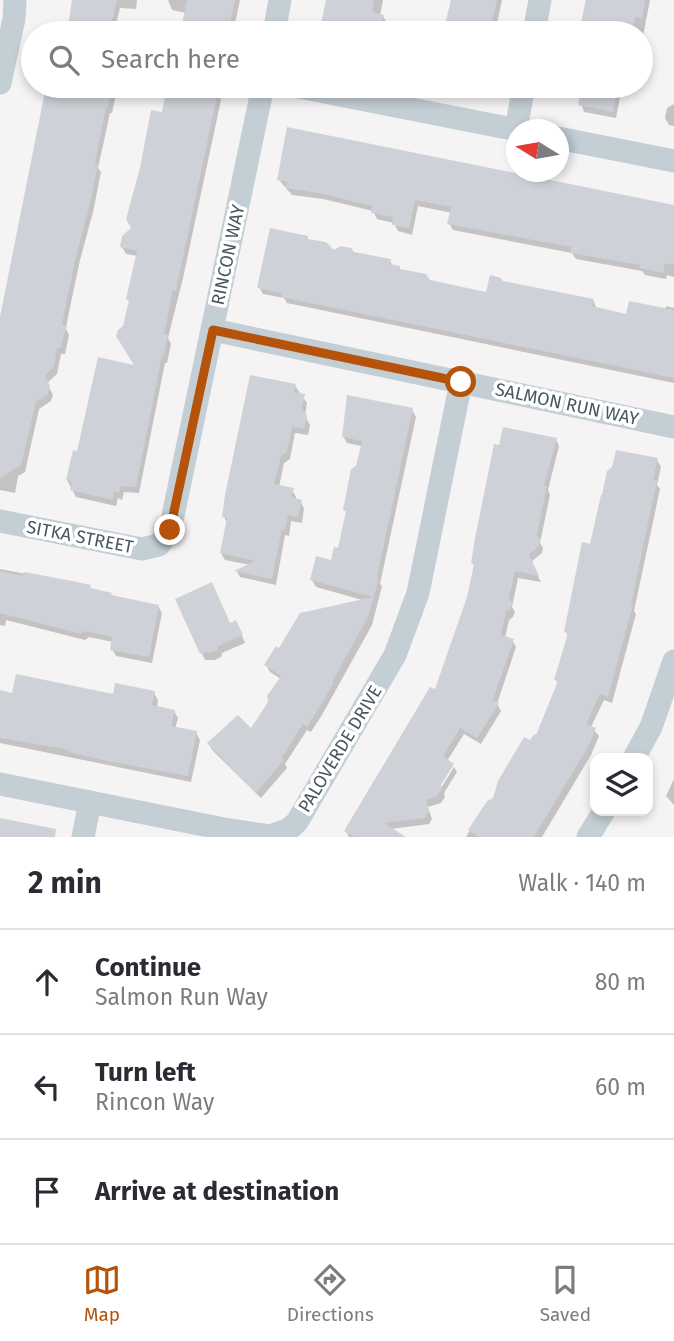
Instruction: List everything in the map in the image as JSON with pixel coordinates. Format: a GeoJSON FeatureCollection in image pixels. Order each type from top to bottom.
{"type":"FeatureCollection","features":[{"type":"Feature","properties":{"kind":"street"},"geometry":{"type":"LineString","coordinates":[[276,21],[280,0]]}},
{"type":"Feature","properties":{"kind":"street"},"geometry":{"type":"LineString","coordinates":[[536,21],[540,0]]}},
{"type":"Feature","properties":{"kind":"street"},"geometry":{"type":"LineString","coordinates":[[0,83],[14,10]]}},
{"type":"Feature","properties":{"kind":"street","name":"RINCON WAY"},"geometry":{"type":"LineString","coordinates":[[159,545],[174,520],[261,98]]}},
{"type":"Feature","properties":{"kind":"street"},"geometry":{"type":"LineString","coordinates":[[356,98],[506,127]]}},
{"type":"Feature","properties":{"kind":"street"},"geometry":{"type":"LineString","coordinates":[[519,119],[522,98]]}},
{"type":"Feature","properties":{"kind":"street"},"geometry":{"type":"LineString","coordinates":[[569,140],[674,161]]}},
{"type":"Feature","properties":{"kind":"street","name":"SALMON RUN WAY"},"geometry":{"type":"LineString","coordinates":[[213,330],[674,427]]}},
{"type":"Feature","properties":{"kind":"street","name":"PALOVERDE DRIVE"},"geometry":{"type":"LineString","coordinates":[[0,784],[270,836],[288,830],[297,822],[396,655],[418,593],[461,382]]}},
{"type":"Feature","properties":{"kind":"street","name":"SITKA STREET"},"geometry":{"type":"LineString","coordinates":[[0,521],[132,549],[159,545]]}},
{"type":"Feature","properties":{"kind":"street"},"geometry":{"type":"LineString","coordinates":[[637,753],[651,727],[674,661]]}},
{"type":"Feature","properties":{"kind":"street"},"geometry":{"type":"LineString","coordinates":[[83,837],[90,802]]}},
{"type":"Feature","properties":{"kind":"street"},"geometry":{"type":"LineString","coordinates":[[588,837],[601,816]]}},
{"type":"Feature","properties":{"kind":"building"},"geometry":{"type":"Polygon","coordinates":[[[72,0],[117,0],[112,21],[69,21],[72,0]]]}},
{"type":"Feature","properties":{"kind":"building"},"geometry":{"type":"Polygon","coordinates":[[[187,0],[235,0],[231,21],[183,21],[187,0]]]}},
{"type":"Feature","properties":{"kind":"building"},"geometry":{"type":"Polygon","coordinates":[[[326,0],[374,0],[372,12],[384,15],[383,21],[322,21],[326,0]]]}},
{"type":"Feature","properties":{"kind":"building"},"geometry":{"type":"Polygon","coordinates":[[[451,0],[497,0],[492,21],[446,21],[451,0]]]}},
{"type":"Feature","properties":{"kind":"building"},"geometry":{"type":"Polygon","coordinates":[[[586,0],[645,0],[642,18],[635,17],[634,21],[582,21],[586,0]]]}},
{"type":"Feature","properties":{"kind":"building"},"geometry":{"type":"Polygon","coordinates":[[[44,98],[110,98],[95,163],[98,164],[90,204],[65,309],[62,325],[66,326],[61,348],[57,348],[54,367],[45,375],[50,386],[48,394],[36,402],[21,465],[0,478],[0,317],[44,98]]]}},
{"type":"Feature","properties":{"kind":"building"},"geometry":{"type":"Polygon","coordinates":[[[165,98],[217,98],[176,291],[173,290],[164,334],[168,335],[164,357],[162,356],[136,487],[121,486],[119,493],[114,492],[113,500],[70,490],[72,482],[66,480],[73,450],[77,451],[98,357],[134,365],[116,336],[123,326],[137,251],[120,247],[122,236],[131,228],[126,219],[140,168],[151,110],[162,112],[165,98]]]}},
{"type":"Feature","properties":{"kind":"building"},"geometry":{"type":"Polygon","coordinates":[[[579,98],[616,98],[613,112],[578,105],[579,98]]]}},
{"type":"Feature","properties":{"kind":"building"},"geometry":{"type":"Polygon","coordinates":[[[287,127],[506,171],[506,182],[560,182],[674,205],[674,265],[665,263],[663,273],[639,268],[640,265],[570,253],[571,247],[447,224],[451,207],[415,200],[409,228],[392,225],[393,217],[371,213],[372,206],[286,188],[287,182],[277,180],[287,127]]]}},
{"type":"Feature","properties":{"kind":"building"},"geometry":{"type":"Polygon","coordinates":[[[270,228],[326,242],[334,250],[341,246],[351,248],[354,252],[391,259],[390,264],[400,266],[400,269],[426,274],[430,280],[486,292],[490,275],[503,281],[594,299],[592,306],[626,314],[629,301],[674,310],[674,378],[281,297],[282,293],[257,288],[270,228]]]}},
{"type":"Feature","properties":{"kind":"building"},"geometry":{"type":"Polygon","coordinates":[[[250,375],[296,384],[294,392],[305,394],[302,408],[307,416],[304,429],[292,427],[287,452],[281,456],[274,484],[294,488],[291,497],[302,500],[298,517],[288,515],[285,530],[282,529],[272,579],[234,571],[255,561],[220,553],[227,518],[222,517],[225,495],[250,375]]]}},
{"type":"Feature","properties":{"kind":"building"},"geometry":{"type":"Polygon","coordinates":[[[347,395],[413,408],[377,577],[379,578],[368,617],[332,682],[334,683],[307,727],[303,724],[282,757],[284,760],[256,793],[207,743],[238,715],[251,728],[268,702],[267,696],[281,676],[264,665],[276,646],[279,648],[300,613],[373,597],[310,580],[316,556],[331,560],[334,547],[338,548],[351,469],[356,466],[362,441],[342,437],[347,395]]]}},
{"type":"Feature","properties":{"kind":"building"},"geometry":{"type":"Polygon","coordinates":[[[503,427],[557,438],[544,486],[547,486],[537,535],[540,539],[539,546],[529,554],[539,576],[515,571],[509,599],[512,603],[510,610],[506,612],[501,635],[514,639],[493,700],[499,703],[477,738],[460,728],[443,756],[454,764],[437,796],[426,800],[429,811],[425,818],[384,823],[406,837],[354,837],[344,831],[430,687],[435,689],[467,597],[474,564],[471,563],[475,538],[494,444],[499,445],[503,427]]]}},
{"type":"Feature","properties":{"kind":"building"},"geometry":{"type":"Polygon","coordinates":[[[616,450],[658,458],[653,480],[657,480],[633,605],[608,697],[600,694],[586,724],[596,728],[588,747],[534,837],[479,837],[468,830],[487,801],[493,798],[498,781],[524,737],[530,740],[536,735],[558,681],[554,680],[568,633],[564,632],[582,542],[590,544],[607,471],[612,467],[616,450]]]}},
{"type":"Feature","properties":{"kind":"building"},"geometry":{"type":"Polygon","coordinates":[[[0,571],[23,576],[24,572],[91,585],[90,588],[112,593],[111,595],[159,605],[149,657],[110,650],[112,637],[84,631],[81,634],[0,613],[0,571]]]}},
{"type":"Feature","properties":{"kind":"building"},"geometry":{"type":"Polygon","coordinates":[[[212,582],[230,623],[236,620],[243,635],[218,646],[218,650],[200,654],[175,599],[212,582]]]}},
{"type":"Feature","properties":{"kind":"building"},"geometry":{"type":"Polygon","coordinates":[[[16,674],[113,694],[115,683],[155,691],[152,705],[175,710],[171,726],[197,731],[188,776],[107,761],[69,752],[70,750],[0,738],[0,690],[12,693],[16,674]]]}},
{"type":"Feature","properties":{"kind":"building"},"geometry":{"type":"Polygon","coordinates":[[[0,818],[56,829],[55,837],[0,837],[0,818]]]}},
{"type":"Feature","properties":{"kind":"route"},"geometry":{"type":"LineString","coordinates":[[170,530],[213,330],[461,382]]}}]}
